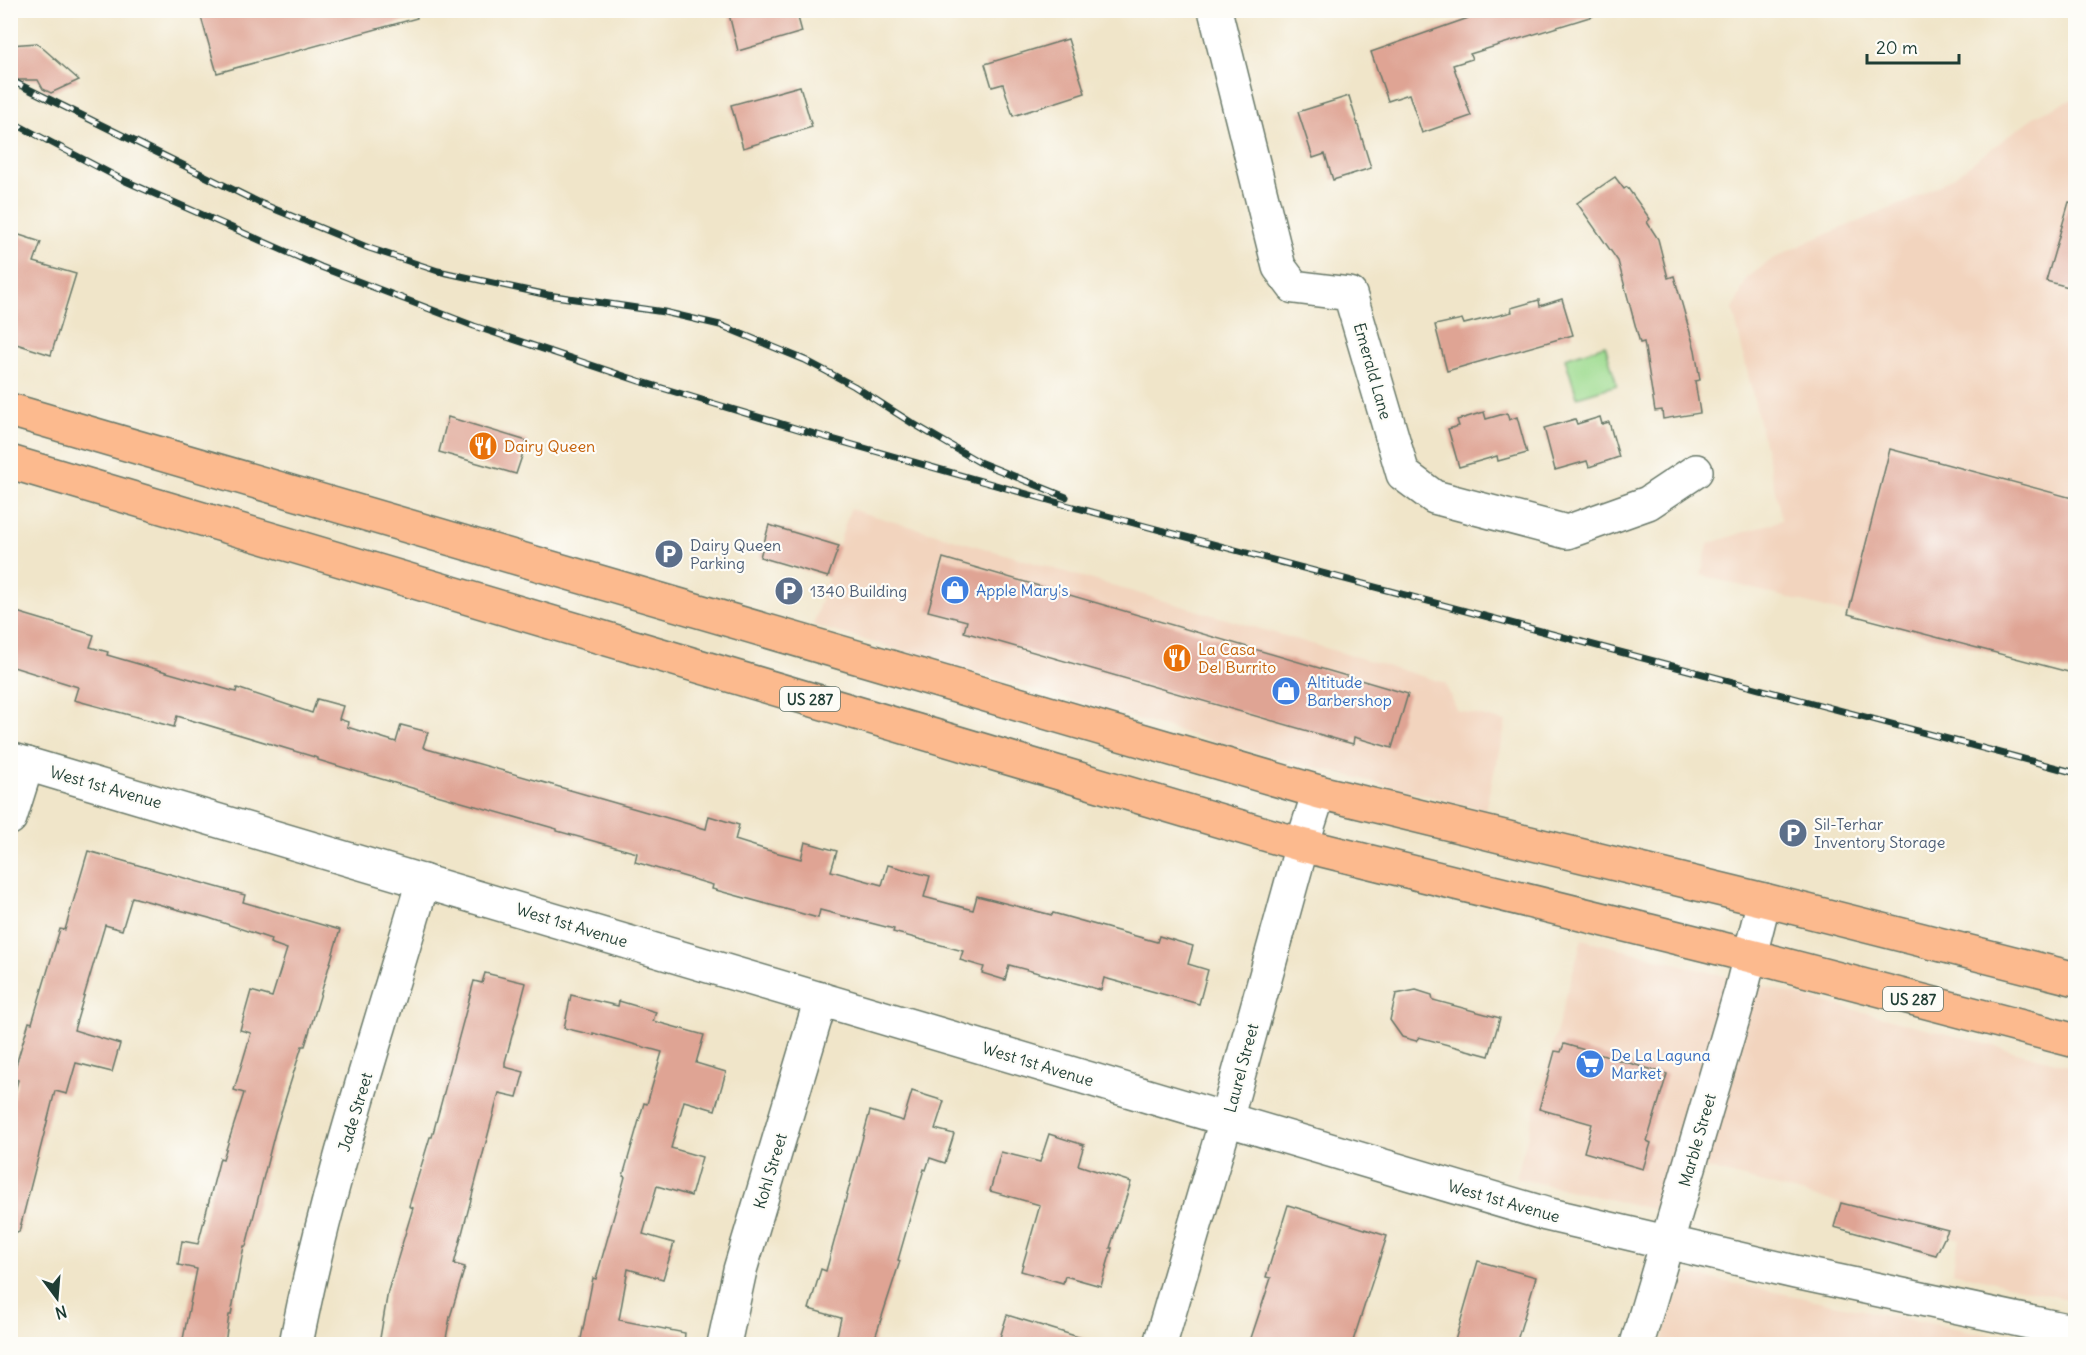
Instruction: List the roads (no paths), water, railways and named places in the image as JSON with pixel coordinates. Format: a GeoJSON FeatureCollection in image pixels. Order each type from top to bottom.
{"type":"FeatureCollection","features":[{"type":"Feature","properties":{"kind":"main road"},"geometry":{"type":"LineString","coordinates":[[10,410],[1320,792],[1764,900],[2076,980]]}},
{"type":"Feature","properties":{"kind":"main road","name":"US 287"},"geometry":{"type":"LineString","coordinates":[[10,462],[1302,845],[1751,956],[2076,1041]]}},
{"type":"Feature","properties":{"kind":"street","name":"Emerald Lane"},"geometry":{"type":"LineString","coordinates":[[1215,10],[1279,267],[1294,288],[1350,294],[1403,474],[1434,497],[1567,532],[1648,503],[1696,471]]}},
{"type":"Feature","properties":{"kind":"street"},"geometry":{"type":"LineString","coordinates":[[10,818],[19,762]]}},
{"type":"Feature","properties":{"kind":"street","name":"West 1st Avenue"},"geometry":{"type":"LineString","coordinates":[[19,762],[1546,1214],[1805,1274],[2076,1332]]}},
{"type":"Feature","properties":{"kind":"street","name":"Laurel Street"},"geometry":{"type":"LineString","coordinates":[[1160,1344],[1226,1120],[1302,845],[1320,792]]}},
{"type":"Feature","properties":{"kind":"street","name":"Jade Street"},"geometry":{"type":"LineString","coordinates":[[296,1344],[308,1280],[326,1209],[423,881]]}},
{"type":"Feature","properties":{"kind":"street","name":"Marble Street"},"geometry":{"type":"LineString","coordinates":[[1637,1344],[1751,956],[1764,900]]}},
{"type":"Feature","properties":{"kind":"street","name":"Kohl Street"},"geometry":{"type":"LineString","coordinates":[[724,1344],[740,1270],[821,999]]}},
{"type":"Feature","properties":{"kind":"railway"},"geometry":{"type":"LineString","coordinates":[[10,80],[260,203],[369,248],[438,271],[548,295],[664,312],[720,325],[805,360],[854,386],[979,462],[1066,497]]}},
{"type":"Feature","properties":{"kind":"railway"},"geometry":{"type":"LineString","coordinates":[[10,121],[121,179],[321,267],[474,326],[639,381],[818,435],[1066,505],[2076,773]]}},
{"type":"Feature","properties":{"kind":"place","name":"Dairy Queen"},"geometry":{"type":"Point","coordinates":[483,446]}},
{"type":"Feature","properties":{"kind":"place","name":"Dairy Queen Parking"},"geometry":{"type":"Point","coordinates":[669,554]}},
{"type":"Feature","properties":{"kind":"place","name":"Apple Mary's"},"geometry":{"type":"Point","coordinates":[955,590]}},
{"type":"Feature","properties":{"kind":"place","name":"1340 Building"},"geometry":{"type":"Point","coordinates":[789,591]}},
{"type":"Feature","properties":{"kind":"place","name":"La Casa Del Burrito"},"geometry":{"type":"Point","coordinates":[1177,658]}},
{"type":"Feature","properties":{"kind":"place","name":"Altitude Barbershop"},"geometry":{"type":"Point","coordinates":[1286,691]}},
{"type":"Feature","properties":{"kind":"place","name":"Sil-Terhar Inventory Storage"},"geometry":{"type":"Point","coordinates":[1793,833]}},
{"type":"Feature","properties":{"kind":"place","name":"De La Laguna Market"},"geometry":{"type":"Point","coordinates":[1590,1064]}}]}
